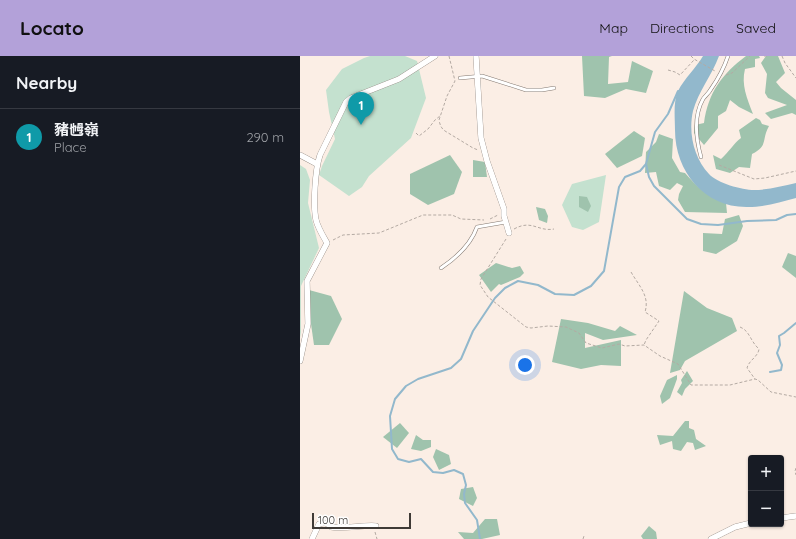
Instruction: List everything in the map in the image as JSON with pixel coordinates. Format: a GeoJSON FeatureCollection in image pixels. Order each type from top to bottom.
{"type":"FeatureCollection","features":[{"type":"Feature","properties":{"kind":"street"},"geometry":{"type":"LineString","coordinates":[[300,361],[308,324],[307,281],[327,243],[317,222],[314,210],[317,164],[346,102],[351,98],[398,79],[435,56]]}},
{"type":"Feature","properties":{"kind":"street"},"geometry":{"type":"LineString","coordinates":[[476,56],[481,138],[487,161],[504,209],[504,216],[509,233]]}},
{"type":"Feature","properties":{"kind":"street"},"geometry":{"type":"LineString","coordinates":[[300,155],[317,164]]}},
{"type":"Feature","properties":{"kind":"street"},"geometry":{"type":"LineString","coordinates":[[784,518],[796,516]]}},
{"type":"Feature","properties":{"kind":"street"},"geometry":{"type":"LineString","coordinates":[[312,539],[319,524],[323,523],[328,524],[331,527],[341,528],[360,525],[376,526]]}},
{"type":"Feature","properties":{"kind":"street"},"geometry":{"type":"LineString","coordinates":[[711,539],[735,527],[748,524]]}},
{"type":"Feature","properties":{"kind":"lane"},"geometry":{"type":"LineString","coordinates":[[701,157],[697,142],[697,119],[703,99],[710,91],[720,74],[728,56]]}},
{"type":"Feature","properties":{"kind":"lane"},"geometry":{"type":"LineString","coordinates":[[460,78],[477,75],[526,90],[554,88]]}},
{"type":"Feature","properties":{"kind":"lane"},"geometry":{"type":"LineString","coordinates":[[441,268],[453,260],[474,236],[477,228],[506,222]]}},
{"type":"Feature","properties":{"kind":"path"},"geometry":{"type":"LineString","coordinates":[[449,56],[455,81],[447,96],[441,116],[441,128],[480,152]]}},
{"type":"Feature","properties":{"kind":"path"},"geometry":{"type":"LineString","coordinates":[[691,56],[720,74],[726,75],[732,73],[750,56]]}},
{"type":"Feature","properties":{"kind":"path"},"geometry":{"type":"LineString","coordinates":[[782,56],[785,63],[796,78]]}},
{"type":"Feature","properties":{"kind":"path"},"geometry":{"type":"LineString","coordinates":[[668,70],[680,75],[694,59]]}},
{"type":"Feature","properties":{"kind":"path"},"geometry":{"type":"LineString","coordinates":[[416,133],[419,136],[428,129],[434,120],[441,116]]}},
{"type":"Feature","properties":{"kind":"path"},"geometry":{"type":"LineString","coordinates":[[719,165],[754,179],[796,171]]}},
{"type":"Feature","properties":{"kind":"path"},"geometry":{"type":"LineString","coordinates":[[327,243],[343,235],[379,233],[423,215],[452,215],[461,219],[488,221],[497,215],[504,216]]}},
{"type":"Feature","properties":{"kind":"path"},"geometry":{"type":"LineString","coordinates":[[554,230],[524,225],[509,233],[480,280],[480,285],[488,297],[526,328],[548,326],[566,327],[579,333],[586,343],[602,348],[619,344],[625,346],[644,345],[660,356],[678,364],[691,385],[730,385],[755,379]]}},
{"type":"Feature","properties":{"kind":"path"},"geometry":{"type":"LineString","coordinates":[[631,272],[639,286],[645,292],[648,306],[645,312],[659,321],[644,345]]}},
{"type":"Feature","properties":{"kind":"path"},"geometry":{"type":"LineString","coordinates":[[740,327],[747,330],[752,342],[759,349],[757,355],[748,363],[747,368],[755,379],[771,392],[796,397]]}},
{"type":"Feature","properties":{"kind":"path"},"geometry":{"type":"LineString","coordinates":[[796,468],[796,475]]}},
{"type":"Feature","properties":{"kind":"green space"},"geometry":{"type":"Polygon","coordinates":[[[370,56],[405,56],[417,61],[426,98],[411,138],[369,176],[362,187],[349,196],[319,175],[335,139],[326,90],[342,69],[370,56]]]}},
{"type":"Feature","properties":{"kind":"green space"},"geometry":{"type":"Polygon","coordinates":[[[582,56],[612,56],[609,57],[608,84],[628,82],[632,61],[653,71],[646,93],[626,89],[605,98],[584,96],[582,56]]]}},
{"type":"Feature","properties":{"kind":"green space"},"geometry":{"type":"Polygon","coordinates":[[[746,56],[759,56],[760,58],[755,59],[755,67],[745,69],[744,75],[745,92],[753,114],[739,107],[730,100],[726,111],[718,116],[718,128],[704,145],[694,133],[695,125],[704,123],[709,102],[723,77],[746,56]]]}},
{"type":"Feature","properties":{"kind":"green space"},"geometry":{"type":"Polygon","coordinates":[[[766,56],[778,56],[785,73],[776,82],[796,100],[796,115],[792,113],[771,119],[765,113],[787,105],[768,98],[765,93],[767,74],[761,63],[766,56]]]}},
{"type":"Feature","properties":{"kind":"green space"},"geometry":{"type":"Polygon","coordinates":[[[756,118],[760,120],[762,124],[769,126],[763,145],[752,154],[750,168],[739,167],[730,173],[716,169],[713,155],[721,159],[741,138],[739,130],[756,118]]]}},
{"type":"Feature","properties":{"kind":"green space"},"geometry":{"type":"Polygon","coordinates":[[[634,131],[645,138],[642,156],[617,168],[605,154],[634,131]]]}},
{"type":"Feature","properties":{"kind":"green space"},"geometry":{"type":"Polygon","coordinates":[[[659,134],[673,139],[672,158],[680,172],[685,173],[708,195],[726,203],[727,213],[685,212],[678,200],[683,186],[677,183],[670,190],[659,186],[656,172],[645,173],[646,152],[656,142],[659,134]]]}},
{"type":"Feature","properties":{"kind":"green space"},"geometry":{"type":"Polygon","coordinates":[[[450,155],[462,172],[454,194],[428,205],[410,194],[410,174],[450,155]]]}},
{"type":"Feature","properties":{"kind":"green space"},"geometry":{"type":"Polygon","coordinates":[[[473,160],[485,162],[487,177],[473,177],[473,160]]]}},
{"type":"Feature","properties":{"kind":"green space"},"geometry":{"type":"Polygon","coordinates":[[[300,165],[306,169],[310,180],[308,203],[319,248],[301,286],[300,338],[300,165]]]}},
{"type":"Feature","properties":{"kind":"green space"},"geometry":{"type":"Polygon","coordinates":[[[606,175],[599,222],[583,230],[572,227],[562,205],[572,184],[606,175]]]}},
{"type":"Feature","properties":{"kind":"green space"},"geometry":{"type":"Polygon","coordinates":[[[579,196],[587,197],[591,206],[588,212],[579,207],[579,196]]]}},
{"type":"Feature","properties":{"kind":"green space"},"geometry":{"type":"Polygon","coordinates":[[[536,207],[545,209],[548,216],[547,223],[539,220],[536,207]]]}},
{"type":"Feature","properties":{"kind":"green space"},"geometry":{"type":"Polygon","coordinates":[[[739,215],[743,226],[737,241],[716,254],[703,251],[703,233],[722,234],[725,219],[739,215]]]}},
{"type":"Feature","properties":{"kind":"green space"},"geometry":{"type":"Polygon","coordinates":[[[788,253],[796,256],[796,278],[782,267],[788,253]]]}},
{"type":"Feature","properties":{"kind":"green space"},"geometry":{"type":"Polygon","coordinates":[[[496,263],[512,268],[520,266],[524,273],[520,277],[501,285],[499,284],[491,292],[479,275],[496,263]]]}},
{"type":"Feature","properties":{"kind":"green space"},"geometry":{"type":"Polygon","coordinates":[[[309,290],[331,296],[342,319],[329,345],[314,345],[310,317],[309,290]]]}},
{"type":"Feature","properties":{"kind":"green space"},"geometry":{"type":"Polygon","coordinates":[[[684,291],[707,308],[732,318],[737,331],[685,361],[680,370],[670,373],[684,291]]]}},
{"type":"Feature","properties":{"kind":"green space"},"geometry":{"type":"Polygon","coordinates":[[[561,319],[588,323],[615,331],[620,326],[637,335],[603,340],[585,333],[585,348],[621,340],[621,366],[601,365],[581,369],[552,362],[561,319]]]}},
{"type":"Feature","properties":{"kind":"green space"},"geometry":{"type":"Polygon","coordinates":[[[687,371],[693,381],[685,389],[682,396],[677,392],[682,383],[681,380],[687,371]]]}},
{"type":"Feature","properties":{"kind":"green space"},"geometry":{"type":"Polygon","coordinates":[[[677,375],[670,398],[662,404],[660,396],[667,380],[677,375]]]}},
{"type":"Feature","properties":{"kind":"green space"},"geometry":{"type":"Polygon","coordinates":[[[685,421],[689,421],[689,428],[694,430],[696,439],[706,446],[695,450],[693,443],[687,442],[681,451],[673,449],[672,441],[660,445],[657,435],[673,436],[685,421]]]}},
{"type":"Feature","properties":{"kind":"green space"},"geometry":{"type":"Polygon","coordinates":[[[400,423],[409,433],[397,448],[383,437],[400,423]]]}},
{"type":"Feature","properties":{"kind":"green space"},"geometry":{"type":"Polygon","coordinates":[[[416,435],[423,440],[431,440],[431,447],[421,451],[411,449],[416,435]]]}},
{"type":"Feature","properties":{"kind":"green space"},"geometry":{"type":"Polygon","coordinates":[[[436,449],[449,455],[451,464],[439,470],[433,457],[436,449]]]}},
{"type":"Feature","properties":{"kind":"green space"},"geometry":{"type":"Polygon","coordinates":[[[473,487],[477,498],[473,506],[459,499],[461,489],[473,487]]]}},
{"type":"Feature","properties":{"kind":"green space"},"geometry":{"type":"Polygon","coordinates":[[[485,519],[497,519],[500,535],[482,539],[464,539],[458,532],[473,533],[485,519]]]}},
{"type":"Feature","properties":{"kind":"green space"},"geometry":{"type":"Polygon","coordinates":[[[649,526],[656,532],[657,539],[643,539],[641,536],[649,526]]]}},
{"type":"Feature","properties":{"kind":"water"},"geometry":{"type":"Polygon","coordinates":[[[703,56],[719,56],[698,97],[693,111],[691,128],[692,136],[696,153],[704,168],[709,174],[718,180],[743,189],[754,190],[775,188],[796,183],[796,198],[760,206],[733,206],[718,201],[706,194],[695,185],[687,173],[680,160],[676,145],[675,100],[678,91],[703,56]]]}},
{"type":"Feature","properties":{"kind":"waterway"},"geometry":{"type":"LineString","coordinates":[[480,539],[477,520],[465,503],[464,494],[466,485],[463,474],[454,470],[443,473],[433,472],[421,459],[409,462],[398,459],[392,449],[390,416],[395,399],[406,386],[418,379],[451,368],[461,359],[473,331],[495,298],[505,288],[518,281],[538,285],[555,294],[574,295],[591,286],[604,271],[619,187],[625,177],[640,171],[646,164],[655,132],[668,114],[678,91],[680,91]]}},
{"type":"Feature","properties":{"kind":"waterway"},"geometry":{"type":"LineString","coordinates":[[646,164],[649,177],[654,186],[687,219],[701,224],[718,225],[747,221],[776,220],[787,215],[796,214]]}},
{"type":"Feature","properties":{"kind":"waterway"},"geometry":{"type":"LineString","coordinates":[[770,372],[781,370],[782,365],[777,353],[780,345],[779,336],[796,323]]}},
{"type":"Feature","properties":{"kind":"place","name":"豬乸嶺"},"geometry":{"type":"Point","coordinates":[361,125]}}]}
